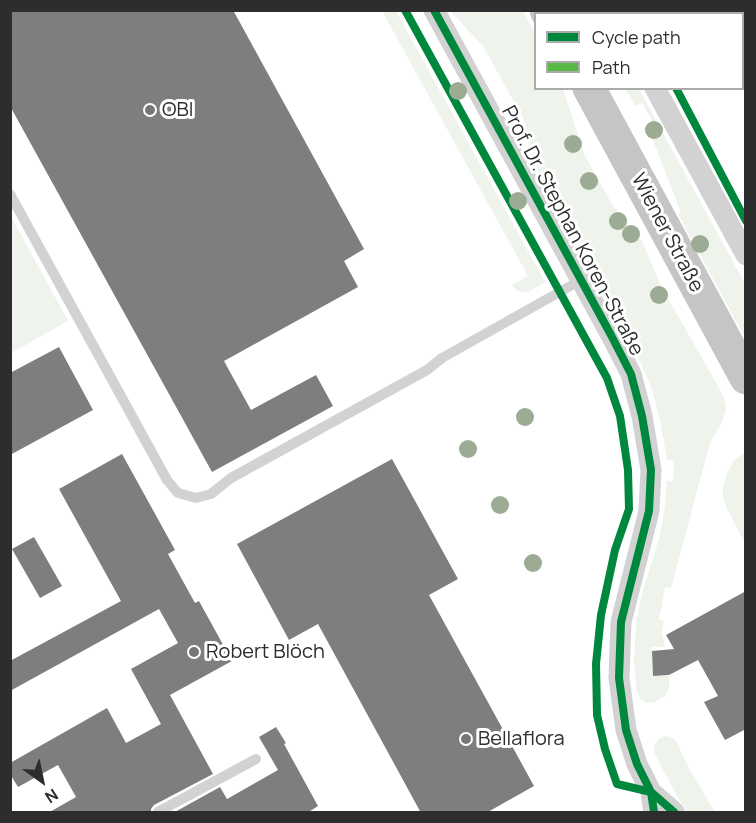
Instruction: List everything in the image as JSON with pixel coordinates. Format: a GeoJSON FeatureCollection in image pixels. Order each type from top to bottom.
{"type":"FeatureCollection","features":[{"type":"Feature","properties":{"kind":"main road","name":"Wiener Straße"},"geometry":{"type":"LineString","coordinates":[[590,90],[746,378]]}},
{"type":"Feature","properties":{"kind":"street","name":"Prof. Dr. Stephan Koren-Straße"},"geometry":{"type":"LineString","coordinates":[[434,10],[631,374],[642,416],[651,470],[649,511],[621,622],[619,678],[626,730],[652,802],[674,813]]}},
{"type":"Feature","properties":{"kind":"street"},"geometry":{"type":"LineString","coordinates":[[656,90],[746,255]]}},
{"type":"Feature","properties":{"kind":"lane"},"geometry":{"type":"LineString","coordinates":[[10,194],[166,480],[178,493],[196,498],[211,494],[231,478],[427,370],[442,358],[581,280]]}},
{"type":"Feature","properties":{"kind":"lane"},"geometry":{"type":"LineString","coordinates":[[158,813],[256,759]]}},
{"type":"Feature","properties":{"kind":"shaded area"},"geometry":{"type":"Polygon","coordinates":[[[382,11],[396,11],[545,282],[528,292],[517,291],[512,285],[528,276],[382,11]]]}},
{"type":"Feature","properties":{"kind":"shaded area"},"geometry":{"type":"Polygon","coordinates":[[[450,11],[523,11],[534,31],[534,90],[563,90],[584,154],[613,206],[642,241],[662,288],[723,395],[726,408],[723,420],[710,443],[671,588],[665,587],[659,620],[664,621],[662,633],[665,647],[652,647],[652,651],[653,676],[669,676],[669,688],[665,696],[655,702],[647,703],[637,692],[634,662],[636,623],[642,594],[660,535],[667,481],[673,481],[674,461],[667,460],[653,392],[640,361],[533,164],[523,118],[483,46],[450,11]]]}},
{"type":"Feature","properties":{"kind":"shaded area"},"geometry":{"type":"Polygon","coordinates":[[[626,90],[640,90],[745,284],[745,338],[678,214],[681,212],[647,125],[652,121],[642,103],[636,106],[626,90]]]}},
{"type":"Feature","properties":{"kind":"shaded area"},"geometry":{"type":"Polygon","coordinates":[[[11,216],[68,321],[10,353],[11,216]]]}},
{"type":"Feature","properties":{"kind":"shaded area"},"geometry":{"type":"Polygon","coordinates":[[[745,452],[745,543],[727,509],[723,497],[723,486],[735,459],[745,452]]]}},
{"type":"Feature","properties":{"kind":"shaded area"},"geometry":{"type":"Polygon","coordinates":[[[665,736],[676,741],[715,812],[686,812],[654,753],[654,746],[659,739],[665,736]]]}},
{"type":"Feature","properties":{"kind":"building"},"geometry":{"type":"Polygon","coordinates":[[[10,10],[233,10],[364,249],[344,261],[358,287],[224,361],[251,410],[316,375],[333,406],[212,472],[10,106],[10,10]]]}},
{"type":"Feature","properties":{"kind":"building"},"geometry":{"type":"Polygon","coordinates":[[[59,347],[93,410],[10,455],[10,373],[59,347]]]}},
{"type":"Feature","properties":{"kind":"building"},"geometry":{"type":"Polygon","coordinates":[[[122,454],[175,550],[168,554],[195,603],[199,601],[232,661],[170,695],[213,774],[154,805],[151,813],[48,813],[76,797],[58,765],[18,787],[10,774],[10,763],[107,708],[126,743],[161,724],[131,669],[178,643],[159,609],[10,691],[10,661],[121,601],[59,489],[122,454]]]}},
{"type":"Feature","properties":{"kind":"building"},"geometry":{"type":"Polygon","coordinates":[[[392,459],[458,579],[429,595],[534,786],[486,813],[421,813],[318,624],[289,640],[237,544],[392,459]]]}},
{"type":"Feature","properties":{"kind":"building"},"geometry":{"type":"Polygon","coordinates":[[[34,537],[62,586],[40,598],[12,549],[34,537]]]}},
{"type":"Feature","properties":{"kind":"building"},"geometry":{"type":"Polygon","coordinates":[[[746,591],[746,729],[725,740],[704,702],[718,696],[698,660],[669,675],[653,676],[652,651],[674,649],[666,635],[746,591]]]}},
{"type":"Feature","properties":{"kind":"building"},"geometry":{"type":"Polygon","coordinates":[[[276,727],[318,806],[307,813],[173,813],[220,787],[227,799],[278,770],[259,737],[276,727]]]}},
{"type":"Feature","properties":{"kind":"cycle path"},"geometry":{"type":"LineString","coordinates":[[405,10],[607,378],[620,416],[628,470],[629,509],[615,550],[601,615],[596,664],[597,715],[617,784],[651,792],[674,812]]}},
{"type":"Feature","properties":{"kind":"cycle path"},"geometry":{"type":"LineString","coordinates":[[434,10],[631,374],[642,416],[651,470],[649,511],[621,622],[619,678],[626,730],[637,764],[651,792],[654,812]]}},
{"type":"Feature","properties":{"kind":"cycle path"},"geometry":{"type":"LineString","coordinates":[[677,90],[746,221]]}},
{"type":"Feature","properties":{"kind":"place","name":"OBI"},"geometry":{"type":"Point","coordinates":[150,110]}},
{"type":"Feature","properties":{"kind":"place","name":"Robert Blöch"},"geometry":{"type":"Point","coordinates":[194,652]}},
{"type":"Feature","properties":{"kind":"place","name":"Bellaflora"},"geometry":{"type":"Point","coordinates":[466,739]}}]}
